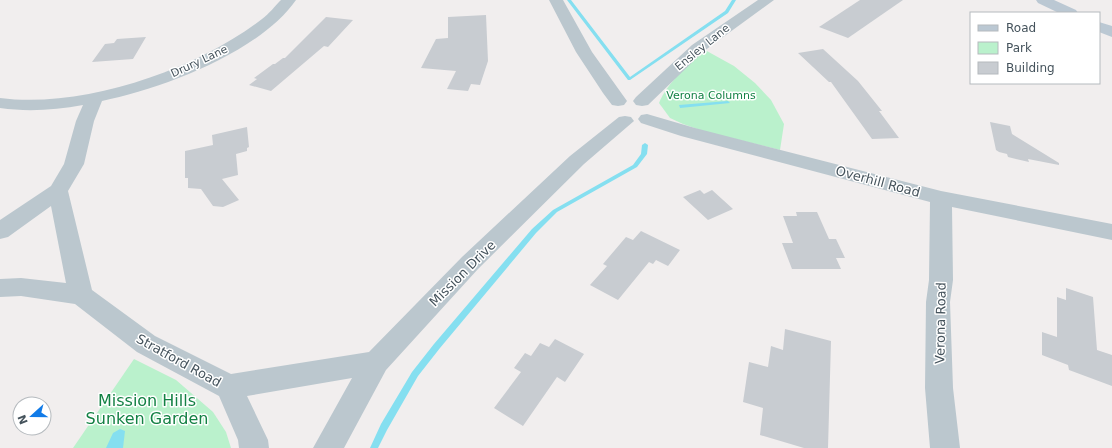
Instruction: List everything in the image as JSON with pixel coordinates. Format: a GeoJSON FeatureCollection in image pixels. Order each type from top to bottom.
{"type":"FeatureCollection","features":[{"type":"Feature","properties":{"kind":"main road"},"geometry":{"type":"LineString","coordinates":[[1043,0],[1069,12]]}},
{"type":"Feature","properties":{"kind":"main road"},"geometry":{"type":"LineString","coordinates":[[1100,26],[1112,32]]}},
{"type":"Feature","properties":{"kind":"street","name":"Drury Lane"},"geometry":{"type":"LineString","coordinates":[[0,103],[42,105],[95,97],[132,88],[156,80],[204,60],[237,43],[264,25],[281,10],[289,0]]}},
{"type":"Feature","properties":{"kind":"street"},"geometry":{"type":"LineString","coordinates":[[556,0],[568,27],[608,89],[633,110]]}},
{"type":"Feature","properties":{"kind":"street","name":"Ensley Lane"},"geometry":{"type":"LineString","coordinates":[[633,110],[698,48],[767,0]]}},
{"type":"Feature","properties":{"kind":"street"},"geometry":{"type":"LineString","coordinates":[[0,231],[58,191],[74,164],[85,121],[95,97]]}},
{"type":"Feature","properties":{"kind":"street","name":"Overhill Road"},"geometry":{"type":"LineString","coordinates":[[633,110],[688,132],[941,198],[1112,232]]}},
{"type":"Feature","properties":{"kind":"street","name":"Mission Drive"},"geometry":{"type":"LineString","coordinates":[[328,448],[376,362],[470,263],[633,110]]}},
{"type":"Feature","properties":{"kind":"street"},"geometry":{"type":"LineString","coordinates":[[0,288],[21,287],[81,295],[58,191]]}},
{"type":"Feature","properties":{"kind":"street","name":"Verona Road"},"geometry":{"type":"LineString","coordinates":[[941,198],[941,280],[938,302],[939,388],[944,448]]}},
{"type":"Feature","properties":{"kind":"street","name":"Stratford Road"},"geometry":{"type":"LineString","coordinates":[[81,295],[146,344],[229,387],[376,362]]}},
{"type":"Feature","properties":{"kind":"street"},"geometry":{"type":"LineString","coordinates":[[229,387],[253,440],[254,448]]}},
{"type":"Feature","properties":{"kind":"green space","name":"Verona Columns"},"geometry":{"type":"Polygon","coordinates":[[[705,50],[734,66],[755,83],[771,100],[784,124],[780,150],[706,132],[670,118],[659,103],[667,88],[679,74],[705,50]]]}},
{"type":"Feature","properties":{"kind":"green space","name":"Mission Hills Sunken Garden"},"geometry":{"type":"Polygon","coordinates":[[[134,359],[176,380],[213,412],[226,432],[231,448],[73,448],[134,359]]]}},
{"type":"Feature","properties":{"kind":"water"},"geometry":{"type":"Polygon","coordinates":[[[728,101],[730,103],[680,108],[679,105],[728,101]]]}},
{"type":"Feature","properties":{"kind":"water"},"geometry":{"type":"Polygon","coordinates":[[[120,429],[125,431],[123,448],[106,448],[113,433],[120,429]]]}},
{"type":"Feature","properties":{"kind":"building"},"geometry":{"type":"Polygon","coordinates":[[[860,0],[903,0],[848,38],[819,27],[860,0]]]}},
{"type":"Feature","properties":{"kind":"building"},"geometry":{"type":"Polygon","coordinates":[[[486,15],[488,61],[480,85],[471,84],[468,91],[447,89],[456,71],[421,68],[436,39],[448,38],[448,17],[486,15]]]}},
{"type":"Feature","properties":{"kind":"building"},"geometry":{"type":"Polygon","coordinates":[[[326,17],[353,20],[328,47],[324,46],[271,91],[249,85],[257,79],[254,78],[273,64],[285,58],[326,17]]]}},
{"type":"Feature","properties":{"kind":"building"},"geometry":{"type":"Polygon","coordinates":[[[146,37],[133,59],[92,62],[105,44],[114,43],[117,39],[146,37]]]}},
{"type":"Feature","properties":{"kind":"building"},"geometry":{"type":"Polygon","coordinates":[[[823,49],[858,81],[882,111],[879,111],[899,138],[872,139],[831,82],[829,82],[798,53],[823,49]]]}},
{"type":"Feature","properties":{"kind":"building"},"geometry":{"type":"Polygon","coordinates":[[[990,122],[1010,126],[1012,134],[1059,163],[1059,165],[1028,159],[1029,162],[1008,157],[1007,154],[999,152],[996,150],[990,122]]]}},
{"type":"Feature","properties":{"kind":"building"},"geometry":{"type":"Polygon","coordinates":[[[247,127],[249,147],[247,148],[247,151],[236,154],[238,175],[222,179],[239,200],[223,207],[213,206],[201,189],[188,188],[188,178],[185,178],[185,151],[213,145],[212,135],[247,127]]]}},
{"type":"Feature","properties":{"kind":"building"},"geometry":{"type":"Polygon","coordinates":[[[700,190],[704,194],[712,190],[733,209],[708,220],[683,197],[700,190]]]}},
{"type":"Feature","properties":{"kind":"building"},"geometry":{"type":"Polygon","coordinates":[[[796,212],[817,212],[829,239],[836,239],[845,258],[836,258],[841,269],[792,269],[782,243],[793,243],[783,216],[797,216],[796,212]]]}},
{"type":"Feature","properties":{"kind":"building"},"geometry":{"type":"Polygon","coordinates":[[[641,231],[680,250],[668,266],[656,260],[653,264],[649,262],[618,300],[590,285],[607,266],[603,264],[626,237],[633,240],[641,231]]]}},
{"type":"Feature","properties":{"kind":"building"},"geometry":{"type":"Polygon","coordinates":[[[1066,288],[1093,297],[1097,350],[1112,355],[1112,386],[1069,370],[1068,365],[1042,355],[1042,332],[1057,337],[1057,297],[1066,300],[1066,288]]]}},
{"type":"Feature","properties":{"kind":"building"},"geometry":{"type":"Polygon","coordinates":[[[785,329],[831,341],[828,448],[804,448],[760,435],[763,408],[743,402],[749,362],[768,367],[771,346],[783,350],[785,329]]]}},
{"type":"Feature","properties":{"kind":"building"},"geometry":{"type":"Polygon","coordinates":[[[555,339],[584,354],[565,382],[557,377],[523,426],[494,408],[521,372],[514,368],[525,353],[531,356],[540,343],[549,347],[555,339]]]}},
{"type":"Feature","properties":{"kind":"waterway"},"geometry":{"type":"LineString","coordinates":[[569,0],[630,79],[727,12],[734,0]]}},
{"type":"Feature","properties":{"kind":"waterway"},"geometry":{"type":"LineString","coordinates":[[374,448],[384,427],[415,374],[534,231],[555,211],[635,166],[644,154],[645,145]]}}]}
